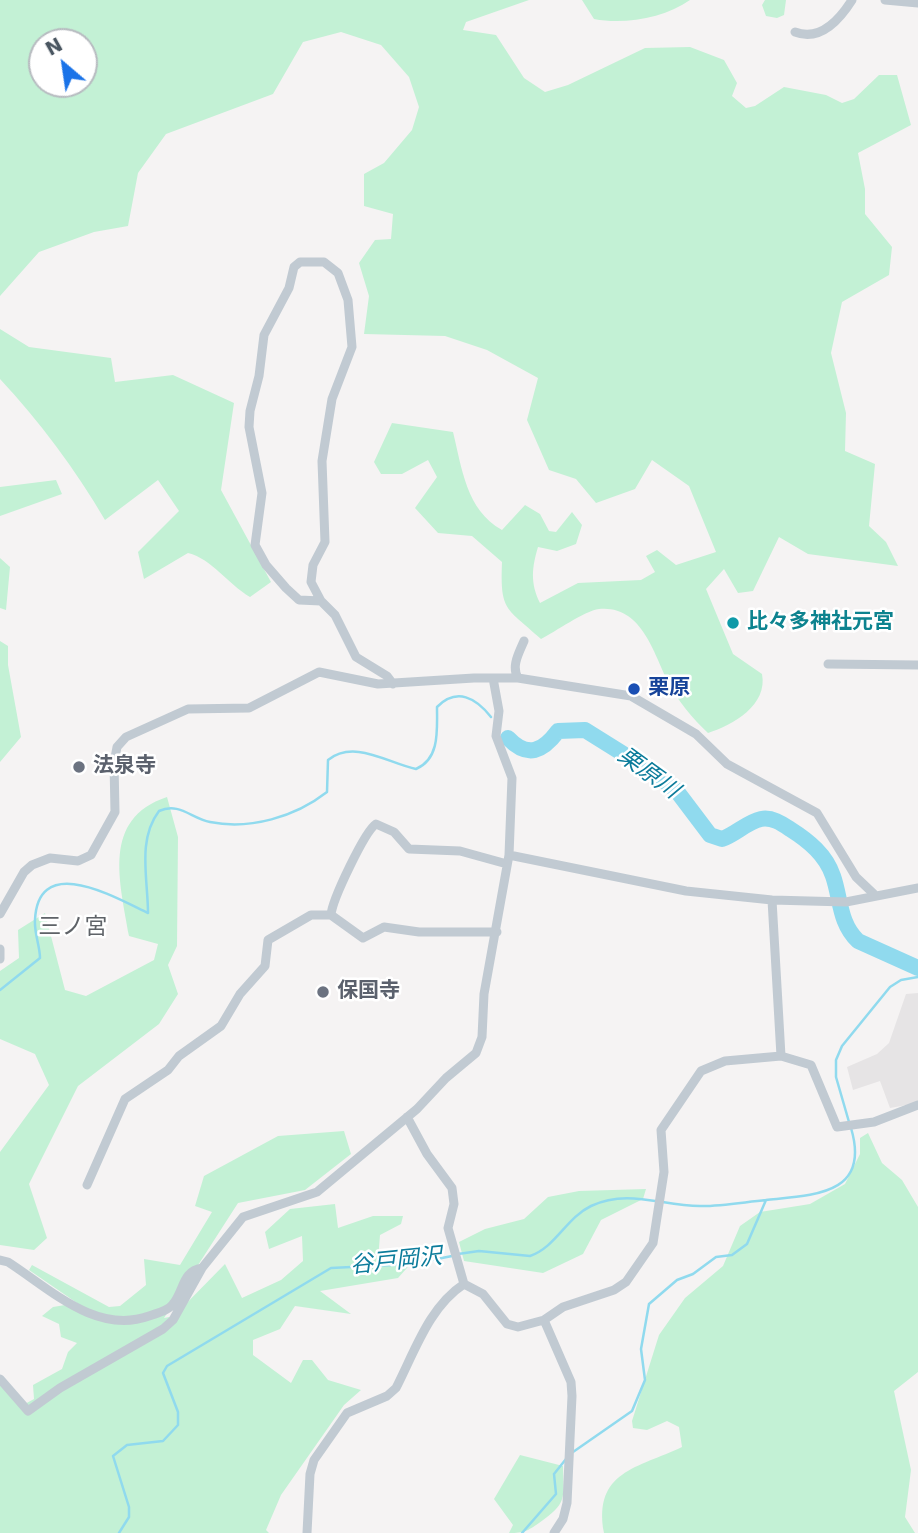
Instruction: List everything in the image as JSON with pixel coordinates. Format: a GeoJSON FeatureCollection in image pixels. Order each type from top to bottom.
{"type":"FeatureCollection","features":[{"type":"Feature","properties":{"kind":"street"},"geometry":{"type":"LineString","coordinates":[[795,32],[804,34],[835,25],[852,0]]}},
{"type":"Feature","properties":{"kind":"street"},"geometry":{"type":"LineString","coordinates":[[885,0],[918,3]]}},
{"type":"Feature","properties":{"kind":"street"},"geometry":{"type":"LineString","coordinates":[[321,601],[299,600],[286,589],[265,565],[255,545],[262,493],[249,427],[250,411],[259,376],[264,335],[289,288],[294,267],[300,262],[324,262],[338,273],[348,300],[352,347],[337,381],[322,461],[326,535],[310,573],[313,587],[321,601],[335,615],[356,657],[387,676],[393,684]]}},
{"type":"Feature","properties":{"kind":"street"},"geometry":{"type":"LineString","coordinates":[[518,678],[515,673],[516,660],[524,641]]}},
{"type":"Feature","properties":{"kind":"street"},"geometry":{"type":"LineString","coordinates":[[828,664],[918,665]]}},
{"type":"Feature","properties":{"kind":"street"},"geometry":{"type":"LineString","coordinates":[[0,914],[24,872],[32,865],[50,858],[78,861],[91,855],[115,812],[115,753],[121,742],[133,732],[188,709],[249,708],[319,672],[359,682],[393,684],[518,678],[578,690],[620,692],[683,725],[727,764],[817,813],[856,877],[876,896]]}},
{"type":"Feature","properties":{"kind":"street"},"geometry":{"type":"LineString","coordinates":[[0,1379],[28,1411],[60,1388],[163,1329],[173,1320],[202,1268],[243,1217],[313,1194],[407,1117],[476,1053],[482,1037],[484,994],[508,860],[512,778],[496,736],[499,711],[493,678]]}},
{"type":"Feature","properties":{"kind":"street"},"geometry":{"type":"LineString","coordinates":[[331,915],[335,896],[361,843],[376,824],[394,832],[409,849],[460,851],[686,891],[830,903],[918,888]]}},
{"type":"Feature","properties":{"kind":"street"},"geometry":{"type":"LineString","coordinates":[[772,900],[781,1056]]}},
{"type":"Feature","properties":{"kind":"street"},"geometry":{"type":"LineString","coordinates":[[87,1185],[125,1099],[168,1070],[179,1056],[221,1026],[240,993],[265,966],[268,940],[311,915],[331,915],[363,938],[384,927],[419,933],[497,932]]}},
{"type":"Feature","properties":{"kind":"street"},"geometry":{"type":"LineString","coordinates":[[0,949],[0,959]]}},
{"type":"Feature","properties":{"kind":"street"},"geometry":{"type":"LineString","coordinates":[[407,1117],[427,1154],[452,1188],[454,1204],[449,1227],[464,1284],[483,1294],[507,1324],[525,1326],[544,1320],[563,1307],[614,1290],[626,1282],[646,1257],[656,1229],[664,1172],[661,1130],[701,1070],[725,1061],[781,1056],[814,1067],[837,1127],[862,1124],[918,1105]]}},
{"type":"Feature","properties":{"kind":"street"},"geometry":{"type":"LineString","coordinates":[[0,1261],[8,1262],[95,1317],[112,1322],[141,1319],[169,1308],[190,1273],[202,1268]]}},
{"type":"Feature","properties":{"kind":"street"},"geometry":{"type":"LineString","coordinates":[[307,1533],[310,1474],[314,1460],[347,1413],[387,1396],[396,1388],[436,1310],[446,1296],[464,1284]]}},
{"type":"Feature","properties":{"kind":"street"},"geometry":{"type":"LineString","coordinates":[[544,1320],[571,1382],[572,1396],[567,1503],[563,1519],[554,1533]]}},
{"type":"Feature","properties":{"kind":"shaded area"},"geometry":{"type":"Polygon","coordinates":[[[918,993],[918,1103],[890,1108],[880,1081],[853,1090],[847,1067],[877,1054],[889,1043],[906,994],[918,993]]]}},
{"type":"Feature","properties":{"kind":"green space"},"geometry":{"type":"Polygon","coordinates":[[[0,0],[529,0],[466,22],[463,30],[496,35],[524,78],[545,92],[568,85],[645,48],[690,47],[724,60],[737,83],[732,96],[746,108],[755,106],[784,87],[826,95],[842,103],[854,99],[879,75],[897,75],[911,125],[858,153],[865,189],[865,214],[892,247],[889,275],[842,302],[831,353],[846,413],[845,451],[875,464],[869,526],[886,542],[898,566],[808,554],[779,537],[753,591],[738,593],[724,569],[706,589],[733,654],[762,674],[762,685],[760,695],[747,712],[728,725],[708,733],[676,696],[644,632],[625,614],[599,609],[541,639],[513,614],[502,591],[502,562],[472,536],[438,533],[415,508],[437,477],[428,460],[402,474],[381,474],[374,462],[392,423],[453,432],[463,474],[473,500],[490,522],[502,530],[525,505],[540,514],[549,531],[556,532],[572,512],[582,525],[576,544],[557,551],[538,547],[533,575],[540,603],[578,583],[641,580],[655,572],[646,556],[657,550],[676,565],[716,552],[689,486],[652,460],[635,489],[596,503],[576,479],[549,470],[527,420],[538,378],[487,350],[445,336],[364,334],[369,296],[359,263],[375,240],[391,239],[393,214],[364,206],[364,174],[384,163],[412,130],[419,107],[409,77],[381,45],[341,32],[303,42],[273,94],[166,134],[138,173],[128,226],[94,232],[39,252],[0,296],[0,0]]]}},
{"type":"Feature","properties":{"kind":"green space"},"geometry":{"type":"Polygon","coordinates":[[[582,0],[690,0],[657,16],[606,21],[594,19],[582,0]]]}},
{"type":"Feature","properties":{"kind":"green space"},"geometry":{"type":"Polygon","coordinates":[[[765,0],[786,0],[784,15],[777,18],[766,16],[762,5],[765,0]]]}},
{"type":"Feature","properties":{"kind":"green space"},"geometry":{"type":"Polygon","coordinates":[[[0,329],[29,347],[111,358],[115,382],[173,375],[234,403],[221,490],[271,582],[250,597],[205,561],[188,553],[144,579],[138,552],[179,511],[158,480],[105,520],[56,446],[0,379],[0,329]]]}},
{"type":"Feature","properties":{"kind":"green space"},"geometry":{"type":"Polygon","coordinates":[[[56,480],[62,494],[0,516],[0,487],[56,480]]]}},
{"type":"Feature","properties":{"kind":"green space"},"geometry":{"type":"Polygon","coordinates":[[[0,558],[10,567],[6,610],[0,608],[0,558]]]}},
{"type":"Feature","properties":{"kind":"green space"},"geometry":{"type":"Polygon","coordinates":[[[0,641],[8,646],[8,665],[21,737],[0,762],[0,641]]]}},
{"type":"Feature","properties":{"kind":"green space"},"geometry":{"type":"Polygon","coordinates":[[[167,797],[178,837],[177,946],[168,965],[178,994],[159,1024],[78,1086],[29,1184],[47,1238],[34,1250],[0,1245],[0,1152],[49,1085],[35,1054],[0,1039],[0,971],[19,958],[18,930],[45,913],[65,990],[86,996],[154,960],[158,944],[129,936],[122,895],[120,855],[124,836],[132,820],[146,807],[167,797]]]}},
{"type":"Feature","properties":{"kind":"green space"},"geometry":{"type":"Polygon","coordinates":[[[344,1131],[351,1154],[305,1190],[238,1203],[164,1318],[174,1316],[225,1264],[242,1298],[281,1280],[303,1261],[302,1236],[269,1249],[265,1232],[290,1209],[335,1204],[338,1228],[373,1216],[403,1216],[401,1224],[380,1235],[378,1260],[415,1259],[398,1278],[320,1291],[351,1314],[295,1306],[280,1329],[253,1340],[253,1355],[291,1383],[303,1360],[312,1360],[328,1380],[361,1390],[344,1405],[281,1495],[266,1530],[269,1533],[0,1533],[0,1384],[23,1405],[34,1399],[33,1385],[62,1369],[68,1352],[77,1343],[61,1337],[59,1324],[42,1316],[53,1307],[77,1303],[29,1270],[32,1265],[109,1307],[120,1306],[146,1285],[144,1259],[180,1265],[212,1212],[195,1206],[204,1176],[278,1136],[344,1131]]]}},
{"type":"Feature","properties":{"kind":"green space"},"geometry":{"type":"Polygon","coordinates":[[[868,1133],[882,1163],[902,1180],[918,1207],[918,1372],[894,1391],[911,1470],[905,1517],[915,1533],[604,1533],[602,1512],[605,1496],[612,1484],[635,1467],[682,1447],[679,1427],[667,1421],[647,1430],[633,1428],[632,1421],[659,1335],[685,1298],[723,1266],[740,1226],[760,1212],[810,1204],[845,1184],[860,1154],[860,1138],[868,1133]]]}},
{"type":"Feature","properties":{"kind":"green space"},"geometry":{"type":"Polygon","coordinates":[[[646,1189],[643,1199],[601,1220],[583,1254],[543,1273],[464,1261],[459,1242],[485,1229],[524,1219],[548,1197],[579,1191],[646,1189]]]}},
{"type":"Feature","properties":{"kind":"green space"},"geometry":{"type":"Polygon","coordinates":[[[520,1455],[563,1466],[563,1494],[555,1510],[539,1523],[526,1531],[509,1533],[513,1525],[494,1499],[520,1455]]]}},
{"type":"Feature","properties":{"kind":"waterway","name":"栗原川"},"geometry":{"type":"LineString","coordinates":[[0,990],[40,958],[35,920],[39,900],[49,888],[64,884],[81,885],[148,913],[146,847],[152,822],[159,811],[179,809],[203,820],[225,824],[256,823],[272,819],[301,808],[327,792],[328,760],[338,754],[371,754],[416,769],[424,764],[436,743],[437,707],[452,697],[473,700],[491,717]]}},
{"type":"Feature","properties":{"kind":"waterway","name":"栗原川"},"geometry":{"type":"LineString","coordinates":[[508,738],[522,749],[535,750],[541,748],[558,731],[585,730],[676,790],[710,835],[722,839],[761,819],[780,823],[810,844],[826,861],[833,876],[844,919],[858,941],[918,968]]}},
{"type":"Feature","properties":{"kind":"waterway","name":"谷戸岡沢"},"geometry":{"type":"LineString","coordinates":[[849,1122],[836,1077],[836,1060],[842,1046],[890,987],[901,980],[918,977]]}},
{"type":"Feature","properties":{"kind":"waterway"},"geometry":{"type":"LineString","coordinates":[[573,1452],[632,1411],[645,1380],[641,1349],[649,1304],[677,1280],[693,1274],[716,1257],[732,1255],[747,1244],[766,1200],[819,1193],[846,1179],[853,1167],[855,1150],[851,1128]]}},
{"type":"Feature","properties":{"kind":"waterway","name":"谷戸岡沢"},"geometry":{"type":"LineString","coordinates":[[458,1254],[479,1251],[530,1256],[547,1246],[582,1211],[605,1201],[633,1198],[702,1206],[766,1200]]}},
{"type":"Feature","properties":{"kind":"waterway","name":"谷戸岡沢"},"geometry":{"type":"LineString","coordinates":[[119,1533],[129,1517],[129,1507],[113,1456],[127,1445],[163,1441],[178,1425],[178,1412],[163,1373],[167,1366],[331,1268],[412,1264],[452,1256]]}},
{"type":"Feature","properties":{"kind":"waterway"},"geometry":{"type":"LineString","coordinates":[[522,1533],[556,1494],[554,1474],[566,1459]]}},
{"type":"Feature","properties":{"kind":"place","name":"比々多神社元宮"},"geometry":{"type":"Point","coordinates":[733,623]}},
{"type":"Feature","properties":{"kind":"place","name":"栗原"},"geometry":{"type":"Point","coordinates":[634,689]}},
{"type":"Feature","properties":{"kind":"place","name":"法泉寺"},"geometry":{"type":"Point","coordinates":[79,767]}},
{"type":"Feature","properties":{"kind":"place","name":"保国寺"},"geometry":{"type":"Point","coordinates":[323,992]}},
{"type":"Feature","properties":{"kind":"district","name":"三ノ宮"},"geometry":{"type":"Point","coordinates":[73,928]}}]}
